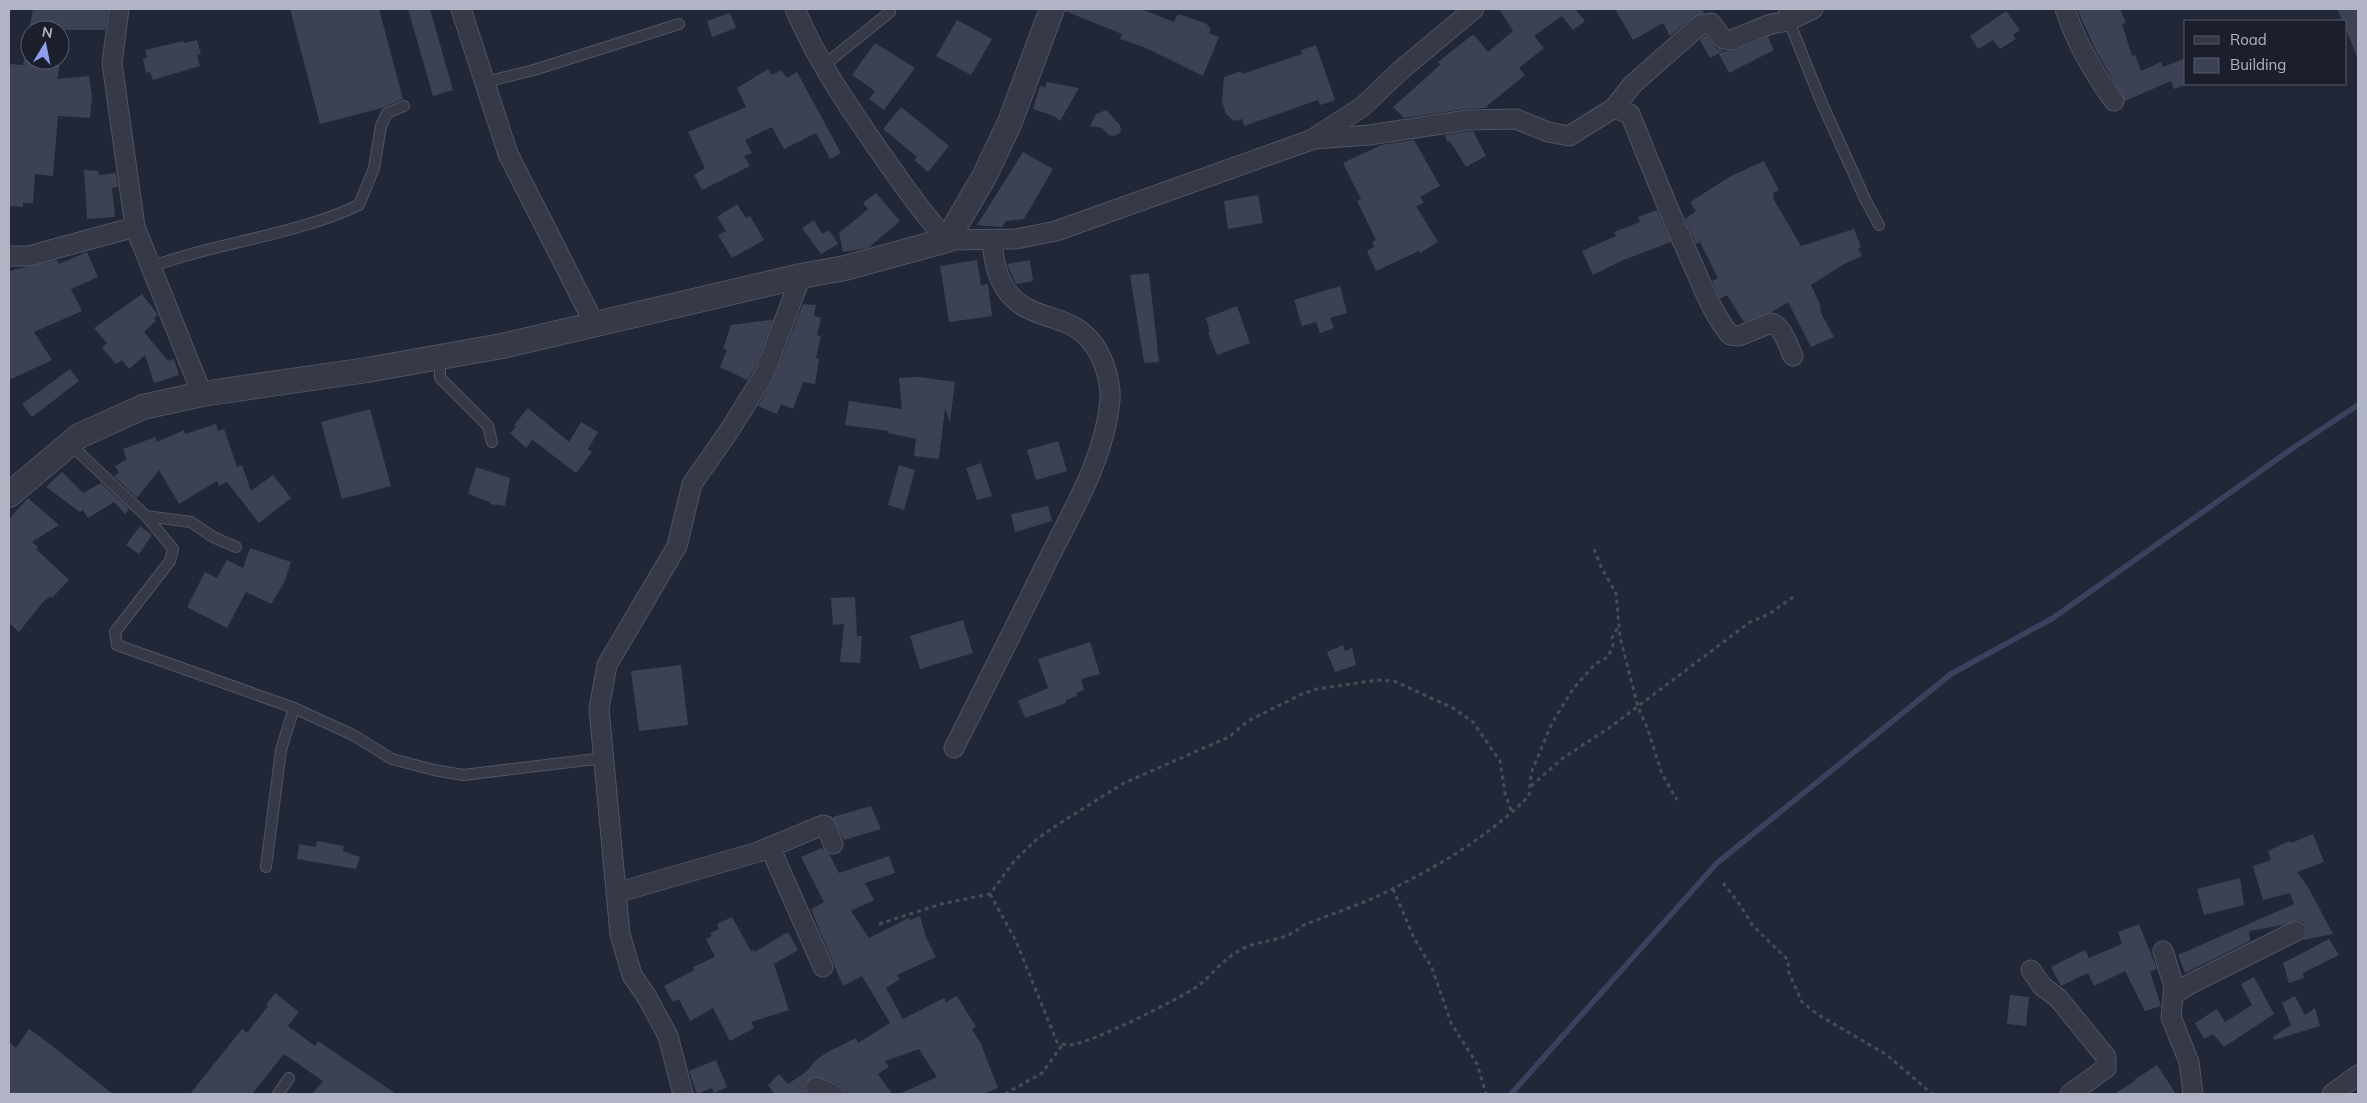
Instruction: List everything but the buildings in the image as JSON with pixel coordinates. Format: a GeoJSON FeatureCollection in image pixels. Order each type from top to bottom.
{"type":"FeatureCollection","features":[{"type":"Feature","properties":{"kind":"street"},"geometry":{"type":"LineString","coordinates":[[120,9],[112,63],[135,227],[202,394]]}},
{"type":"Feature","properties":{"kind":"street"},"geometry":{"type":"LineString","coordinates":[[461,9],[508,154],[595,325]]}},
{"type":"Feature","properties":{"kind":"street"},"geometry":{"type":"LineString","coordinates":[[794,9],[833,86],[921,212],[947,240]]}},
{"type":"Feature","properties":{"kind":"street"},"geometry":{"type":"LineString","coordinates":[[947,240],[984,177],[1010,122],[1052,9]]}},
{"type":"Feature","properties":{"kind":"street"},"geometry":{"type":"LineString","coordinates":[[11,490],[79,436],[143,407],[202,394],[440,358],[595,325],[802,276],[845,268],[947,240],[1016,240],[1056,231],[1311,140],[1362,107],[1401,70],[1474,9]]}},
{"type":"Feature","properties":{"kind":"street"},"geometry":{"type":"LineString","coordinates":[[1311,140],[1368,135],[1468,120],[1516,119],[1548,132],[1569,136],[1614,108],[1632,85],[1700,25],[1711,22],[1723,39],[1732,40],[1771,24],[1786,15],[1813,9]]}},
{"type":"Feature","properties":{"kind":"street"},"geometry":{"type":"LineString","coordinates":[[2065,9],[2073,34],[2114,101]]}},
{"type":"Feature","properties":{"kind":"street"},"geometry":{"type":"LineString","coordinates":[[1614,108],[1630,114],[1676,229],[1712,309],[1724,328],[1730,335],[1739,336],[1771,323],[1775,324],[1782,332],[1793,356]]}},
{"type":"Feature","properties":{"kind":"street"},"geometry":{"type":"LineString","coordinates":[[9,256],[29,256],[135,227]]}},
{"type":"Feature","properties":{"kind":"street"},"geometry":{"type":"LineString","coordinates":[[954,748],[1084,493],[1104,433],[1110,400],[1108,378],[1103,362],[1090,341],[1076,328],[1023,306],[1004,288],[994,264],[992,241]]}},
{"type":"Feature","properties":{"kind":"street"},"geometry":{"type":"LineString","coordinates":[[683,1094],[668,1036],[647,997],[632,975],[620,934],[599,709],[607,665],[677,546],[692,484],[730,431],[764,375],[802,276]]}},
{"type":"Feature","properties":{"kind":"street"},"geometry":{"type":"LineString","coordinates":[[616,892],[770,847],[822,825],[826,826],[833,844]]}},
{"type":"Feature","properties":{"kind":"street"},"geometry":{"type":"LineString","coordinates":[[770,847],[823,967]]}},
{"type":"Feature","properties":{"kind":"street"},"geometry":{"type":"LineString","coordinates":[[2174,994],[2190,984],[2296,931]]}},
{"type":"Feature","properties":{"kind":"street"},"geometry":{"type":"LineString","coordinates":[[2163,951],[2172,975],[2174,994],[2171,1017],[2189,1062],[2193,1094]]}},
{"type":"Feature","properties":{"kind":"street"},"geometry":{"type":"LineString","coordinates":[[2031,970],[2042,986],[2058,998],[2106,1057],[2106,1068],[2070,1094]]}},
{"type":"Feature","properties":{"kind":"street"},"geometry":{"type":"LineString","coordinates":[[2332,1094],[2358,1075]]}},
{"type":"Feature","properties":{"kind":"lane"},"geometry":{"type":"LineString","coordinates":[[823,66],[859,39],[890,12]]}},
{"type":"Feature","properties":{"kind":"lane"},"geometry":{"type":"LineString","coordinates":[[1786,15],[1821,101],[1865,199],[1880,225]]}},
{"type":"Feature","properties":{"kind":"lane"},"geometry":{"type":"LineString","coordinates":[[485,82],[534,70],[679,24]]}},
{"type":"Feature","properties":{"kind":"lane"},"geometry":{"type":"LineString","coordinates":[[150,267],[181,256],[292,229],[340,214],[359,205],[374,168],[381,126],[387,113],[404,106]]}},
{"type":"Feature","properties":{"kind":"lane"},"geometry":{"type":"LineString","coordinates":[[440,358],[440,378],[488,426],[492,442]]}},
{"type":"Feature","properties":{"kind":"lane"},"geometry":{"type":"LineString","coordinates":[[70,444],[146,516],[173,549],[170,562],[115,632],[117,645],[294,708],[353,736],[392,759],[434,770],[463,775],[604,758]]}},
{"type":"Feature","properties":{"kind":"lane"},"geometry":{"type":"LineString","coordinates":[[146,516],[191,522],[213,537],[236,547]]}},
{"type":"Feature","properties":{"kind":"lane"},"geometry":{"type":"LineString","coordinates":[[266,867],[281,750],[294,708]]}},
{"type":"Feature","properties":{"kind":"lane"},"geometry":{"type":"LineString","coordinates":[[278,1094],[290,1078]]}},
{"type":"Feature","properties":{"kind":"path"},"geometry":{"type":"LineString","coordinates":[[1594,549],[1602,569],[1616,593],[1618,627],[1638,707],[1647,727],[1662,774],[1677,800]]}},
{"type":"Feature","properties":{"kind":"path"},"geometry":{"type":"LineString","coordinates":[[1531,786],[1563,758],[1638,707],[1750,622],[1769,614],[1796,595]]}},
{"type":"Feature","properties":{"kind":"path"},"geometry":{"type":"LineString","coordinates":[[990,894],[1015,939],[1057,1042],[1069,1045],[1090,1039],[1171,1001],[1198,985],[1228,956],[1244,948],[1292,935],[1302,926],[1393,889],[1460,850],[1512,813],[1529,796],[1531,773],[1552,723],[1573,689],[1596,664],[1608,657],[1613,645],[1612,638],[1618,627]]}},
{"type":"Feature","properties":{"kind":"path"},"geometry":{"type":"LineString","coordinates":[[878,924],[941,904],[990,894],[1015,860],[1037,839],[1057,825],[1124,783],[1229,737],[1248,721],[1302,694],[1317,689],[1378,680],[1394,681],[1453,708],[1473,722],[1500,761],[1505,793],[1512,813]]}},
{"type":"Feature","properties":{"kind":"path"},"geometry":{"type":"LineString","coordinates":[[1723,883],[1753,926],[1788,960],[1789,973],[1802,1002],[1817,1014],[1887,1055],[1932,1094]]}},
{"type":"Feature","properties":{"kind":"path"},"geometry":{"type":"LineString","coordinates":[[1393,889],[1414,938],[1432,968],[1451,1024],[1477,1064],[1486,1094]]}},
{"type":"Feature","properties":{"kind":"path"},"geometry":{"type":"LineString","coordinates":[[1005,1094],[1042,1073],[1064,1044]]}},
{"type":"Feature","properties":{"kind":"waterway"},"geometry":{"type":"LineString","coordinates":[[1511,1094],[1717,863],[1951,674],[2053,618],[2293,448],[2358,405]]}}]}
